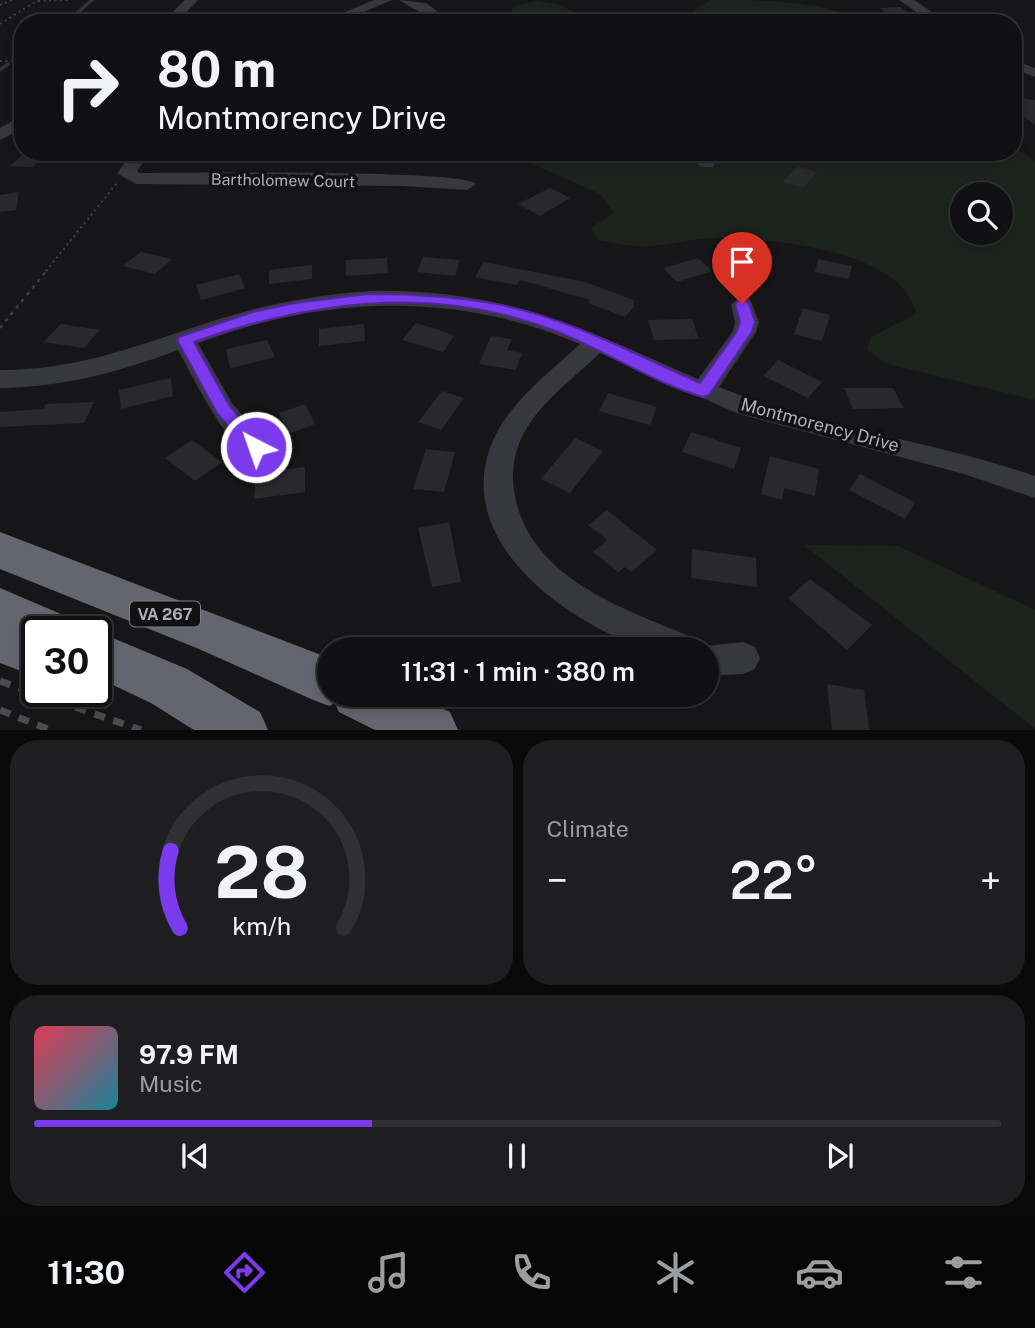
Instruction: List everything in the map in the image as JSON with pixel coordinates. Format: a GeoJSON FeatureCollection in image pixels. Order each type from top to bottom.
{"type":"FeatureCollection","features":[{"type":"Feature","properties":{"kind":"highway","name":"VA 267"},"geometry":{"type":"LineString","coordinates":[[0,550],[204,629],[317,677]]}},
{"type":"Feature","properties":{"kind":"highway"},"geometry":{"type":"LineString","coordinates":[[0,609],[21,618]]}},
{"type":"Feature","properties":{"kind":"highway"},"geometry":{"type":"LineString","coordinates":[[0,641],[21,648]]}},
{"type":"Feature","properties":{"kind":"highway"},"geometry":{"type":"LineString","coordinates":[[112,660],[169,686],[242,730]]}},
{"type":"Feature","properties":{"kind":"highway"},"geometry":{"type":"LineString","coordinates":[[112,685],[218,730]]}},
{"type":"Feature","properties":{"kind":"highway"},"geometry":{"type":"LineString","coordinates":[[383,707],[432,730]]}},
{"type":"Feature","properties":{"kind":"street"},"geometry":{"type":"LineString","coordinates":[[177,14],[192,0]]}},
{"type":"Feature","properties":{"kind":"street"},"geometry":{"type":"LineString","coordinates":[[349,14],[386,0]]}},
{"type":"Feature","properties":{"kind":"street"},"geometry":{"type":"LineString","coordinates":[[405,0],[433,14]]}},
{"type":"Feature","properties":{"kind":"street"},"geometry":{"type":"LineString","coordinates":[[905,0],[928,14]]}},
{"type":"Feature","properties":{"kind":"street"},"geometry":{"type":"LineString","coordinates":[[126,173],[135,161]]}},
{"type":"Feature","properties":{"kind":"street","name":"Bartholomew Court"},"geometry":{"type":"LineString","coordinates":[[126,173],[136,178],[155,180],[403,180],[467,184]]}},
{"type":"Feature","properties":{"kind":"street","name":"Montmorency Drive"},"geometry":{"type":"LineString","coordinates":[[0,379],[44,378],[97,370],[243,319],[286,309],[333,301],[398,298],[442,300],[497,309],[557,326],[703,391],[793,422],[965,463],[1035,487]]}},
{"type":"Feature","properties":{"kind":"street"},"geometry":{"type":"LineString","coordinates":[[703,391],[744,332],[747,322],[742,304]]}},
{"type":"Feature","properties":{"kind":"street"},"geometry":{"type":"LineString","coordinates":[[185,340],[223,409],[256,447]]}},
{"type":"Feature","properties":{"kind":"street"},"geometry":{"type":"LineString","coordinates":[[596,343],[525,412],[510,433],[499,470],[505,520],[517,544],[538,569],[568,595],[657,637]]}},
{"type":"Feature","properties":{"kind":"street"},"geometry":{"type":"LineString","coordinates":[[719,659],[743,658]]}},
{"type":"Feature","properties":{"kind":"path"},"geometry":{"type":"LineString","coordinates":[[0,5],[12,0]]}},
{"type":"Feature","properties":{"kind":"path"},"geometry":{"type":"LineString","coordinates":[[17,14],[38,1],[69,0]]}},
{"type":"Feature","properties":{"kind":"path"},"geometry":{"type":"LineString","coordinates":[[0,328],[126,173]]}},
{"type":"Feature","properties":{"kind":"shaded area"},"geometry":{"type":"Polygon","coordinates":[[[710,0],[793,3],[848,14],[693,14],[710,0]]]}},
{"type":"Feature","properties":{"kind":"shaded area"},"geometry":{"type":"Polygon","coordinates":[[[536,1],[558,4],[577,14],[514,14],[511,10],[515,6],[536,1]]]}},
{"type":"Feature","properties":{"kind":"shaded area"},"geometry":{"type":"Polygon","coordinates":[[[1022,152],[1035,161],[1035,400],[888,364],[867,350],[871,337],[916,314],[906,292],[887,275],[861,261],[799,245],[768,241],[706,238],[630,246],[598,240],[591,228],[614,213],[600,194],[526,161],[1022,161],[1022,152]]]}},
{"type":"Feature","properties":{"kind":"shaded area"},"geometry":{"type":"Polygon","coordinates":[[[804,545],[898,546],[1035,610],[1035,729],[804,545]]]}},
{"type":"Feature","properties":{"kind":"building"},"geometry":{"type":"Polygon","coordinates":[[[900,7],[909,14],[888,14],[880,8],[900,7]]]}},
{"type":"Feature","properties":{"kind":"building"},"geometry":{"type":"Polygon","coordinates":[[[1022,98],[1035,100],[1035,125],[1022,115],[1022,98]]]}},
{"type":"Feature","properties":{"kind":"building"},"geometry":{"type":"Polygon","coordinates":[[[16,161],[39,161],[33,167],[10,166],[16,161]]]}},
{"type":"Feature","properties":{"kind":"building"},"geometry":{"type":"Polygon","coordinates":[[[798,166],[817,172],[803,188],[783,182],[798,166]]]}},
{"type":"Feature","properties":{"kind":"building"},"geometry":{"type":"Polygon","coordinates":[[[550,188],[570,198],[540,216],[518,204],[550,188]]]}},
{"type":"Feature","properties":{"kind":"building"},"geometry":{"type":"Polygon","coordinates":[[[19,192],[16,210],[0,212],[0,195],[19,192]]]}},
{"type":"Feature","properties":{"kind":"building"},"geometry":{"type":"Polygon","coordinates":[[[141,252],[172,259],[155,274],[123,266],[141,252]]]}},
{"type":"Feature","properties":{"kind":"building"},"geometry":{"type":"Polygon","coordinates":[[[730,255],[768,258],[769,273],[730,269],[730,255]]]}},
{"type":"Feature","properties":{"kind":"building"},"geometry":{"type":"Polygon","coordinates":[[[423,257],[460,260],[455,276],[417,272],[423,257]]]}},
{"type":"Feature","properties":{"kind":"building"},"geometry":{"type":"Polygon","coordinates":[[[387,258],[388,273],[346,276],[346,260],[387,258]]]}},
{"type":"Feature","properties":{"kind":"building"},"geometry":{"type":"Polygon","coordinates":[[[698,258],[712,271],[677,282],[663,268],[698,258]]]}},
{"type":"Feature","properties":{"kind":"building"},"geometry":{"type":"Polygon","coordinates":[[[818,259],[852,266],[849,279],[815,272],[818,259]]]}},
{"type":"Feature","properties":{"kind":"building"},"geometry":{"type":"Polygon","coordinates":[[[484,262],[585,282],[634,300],[634,307],[625,317],[588,303],[591,300],[520,280],[517,285],[475,277],[484,262]]]}},
{"type":"Feature","properties":{"kind":"building"},"geometry":{"type":"Polygon","coordinates":[[[312,265],[312,279],[269,284],[269,270],[312,265]]]}},
{"type":"Feature","properties":{"kind":"building"},"geometry":{"type":"Polygon","coordinates":[[[239,274],[245,288],[201,300],[196,285],[239,274]]]}},
{"type":"Feature","properties":{"kind":"building"},"geometry":{"type":"Polygon","coordinates":[[[803,308],[830,315],[822,341],[794,334],[803,308]]]}},
{"type":"Feature","properties":{"kind":"building"},"geometry":{"type":"Polygon","coordinates":[[[692,319],[699,339],[654,340],[648,320],[692,319]]]}},
{"type":"Feature","properties":{"kind":"building"},"geometry":{"type":"Polygon","coordinates":[[[416,323],[454,336],[443,352],[402,340],[416,323]]]}},
{"type":"Feature","properties":{"kind":"building"},"geometry":{"type":"Polygon","coordinates":[[[61,324],[100,330],[84,348],[43,342],[61,324]]]}},
{"type":"Feature","properties":{"kind":"building"},"geometry":{"type":"Polygon","coordinates":[[[364,324],[365,341],[319,346],[319,329],[364,324]]]}},
{"type":"Feature","properties":{"kind":"building"},"geometry":{"type":"Polygon","coordinates":[[[491,336],[512,339],[507,350],[522,353],[516,370],[479,364],[491,336]]]}},
{"type":"Feature","properties":{"kind":"building"},"geometry":{"type":"Polygon","coordinates":[[[267,340],[275,357],[230,368],[226,349],[267,340]]]}},
{"type":"Feature","properties":{"kind":"building"},"geometry":{"type":"Polygon","coordinates":[[[778,360],[822,382],[808,398],[763,376],[778,360]]]}},
{"type":"Feature","properties":{"kind":"building"},"geometry":{"type":"Polygon","coordinates":[[[171,378],[173,396],[121,409],[119,390],[171,378]]]}},
{"type":"Feature","properties":{"kind":"building"},"geometry":{"type":"Polygon","coordinates":[[[844,388],[893,388],[904,408],[853,409],[844,388]]]}},
{"type":"Feature","properties":{"kind":"building"},"geometry":{"type":"Polygon","coordinates":[[[442,391],[464,398],[441,430],[418,422],[442,391]]]}},
{"type":"Feature","properties":{"kind":"building"},"geometry":{"type":"Polygon","coordinates":[[[608,393],[657,407],[650,425],[599,411],[608,393]]]}},
{"type":"Feature","properties":{"kind":"building"},"geometry":{"type":"Polygon","coordinates":[[[94,402],[84,423],[0,427],[0,412],[43,409],[46,404],[94,402]]]}},
{"type":"Feature","properties":{"kind":"building"},"geometry":{"type":"Polygon","coordinates":[[[305,404],[315,424],[288,434],[279,413],[305,404]]]}},
{"type":"Feature","properties":{"kind":"building"},"geometry":{"type":"Polygon","coordinates":[[[691,432],[741,448],[734,469],[682,452],[691,432]]]}},
{"type":"Feature","properties":{"kind":"building"},"geometry":{"type":"Polygon","coordinates":[[[575,438],[603,451],[570,493],[541,479],[575,438]]]}},
{"type":"Feature","properties":{"kind":"building"},"geometry":{"type":"Polygon","coordinates":[[[192,440],[222,462],[195,481],[165,458],[192,440]]]}},
{"type":"Feature","properties":{"kind":"building"},"geometry":{"type":"Polygon","coordinates":[[[426,449],[455,452],[444,492],[413,489],[426,449]]]}},
{"type":"Feature","properties":{"kind":"building"},"geometry":{"type":"Polygon","coordinates":[[[770,456],[819,469],[815,496],[784,488],[782,500],[761,494],[770,456]]]}},
{"type":"Feature","properties":{"kind":"building"},"geometry":{"type":"Polygon","coordinates":[[[305,467],[305,492],[254,499],[256,473],[305,467]]]}},
{"type":"Feature","properties":{"kind":"building"},"geometry":{"type":"Polygon","coordinates":[[[860,474],[915,502],[905,519],[849,490],[860,474]]]}},
{"type":"Feature","properties":{"kind":"building"},"geometry":{"type":"Polygon","coordinates":[[[607,510],[657,550],[631,572],[625,567],[618,572],[593,552],[607,540],[588,525],[607,510]]]}},
{"type":"Feature","properties":{"kind":"building"},"geometry":{"type":"Polygon","coordinates":[[[449,522],[461,582],[432,587],[418,528],[449,522]]]}},
{"type":"Feature","properties":{"kind":"building"},"geometry":{"type":"Polygon","coordinates":[[[692,549],[756,558],[757,587],[691,578],[692,549]]]}},
{"type":"Feature","properties":{"kind":"building"},"geometry":{"type":"Polygon","coordinates":[[[810,579],[872,625],[847,650],[788,598],[810,579]]]}},
{"type":"Feature","properties":{"kind":"building"},"geometry":{"type":"Polygon","coordinates":[[[827,684],[864,690],[869,730],[832,730],[827,684]]]}},
{"type":"Feature","properties":{"kind":"waterway"},"geometry":{"type":"LineString","coordinates":[[76,14],[92,0]]}},
{"type":"Feature","properties":{"kind":"waterway"},"geometry":{"type":"LineString","coordinates":[[0,70],[8,64]]}},
{"type":"Feature","properties":{"kind":"railway"},"geometry":{"type":"LineString","coordinates":[[0,681],[141,730]]}},
{"type":"Feature","properties":{"kind":"railway"},"geometry":{"type":"LineString","coordinates":[[0,710],[50,730]]}},
{"type":"Feature","properties":{"kind":"route"},"geometry":{"type":"LineString","coordinates":[[256,447],[223,409],[185,340],[253,316],[295,307],[368,298],[432,299],[497,309],[557,326],[703,391],[744,332],[747,322],[742,304]]}}]}
